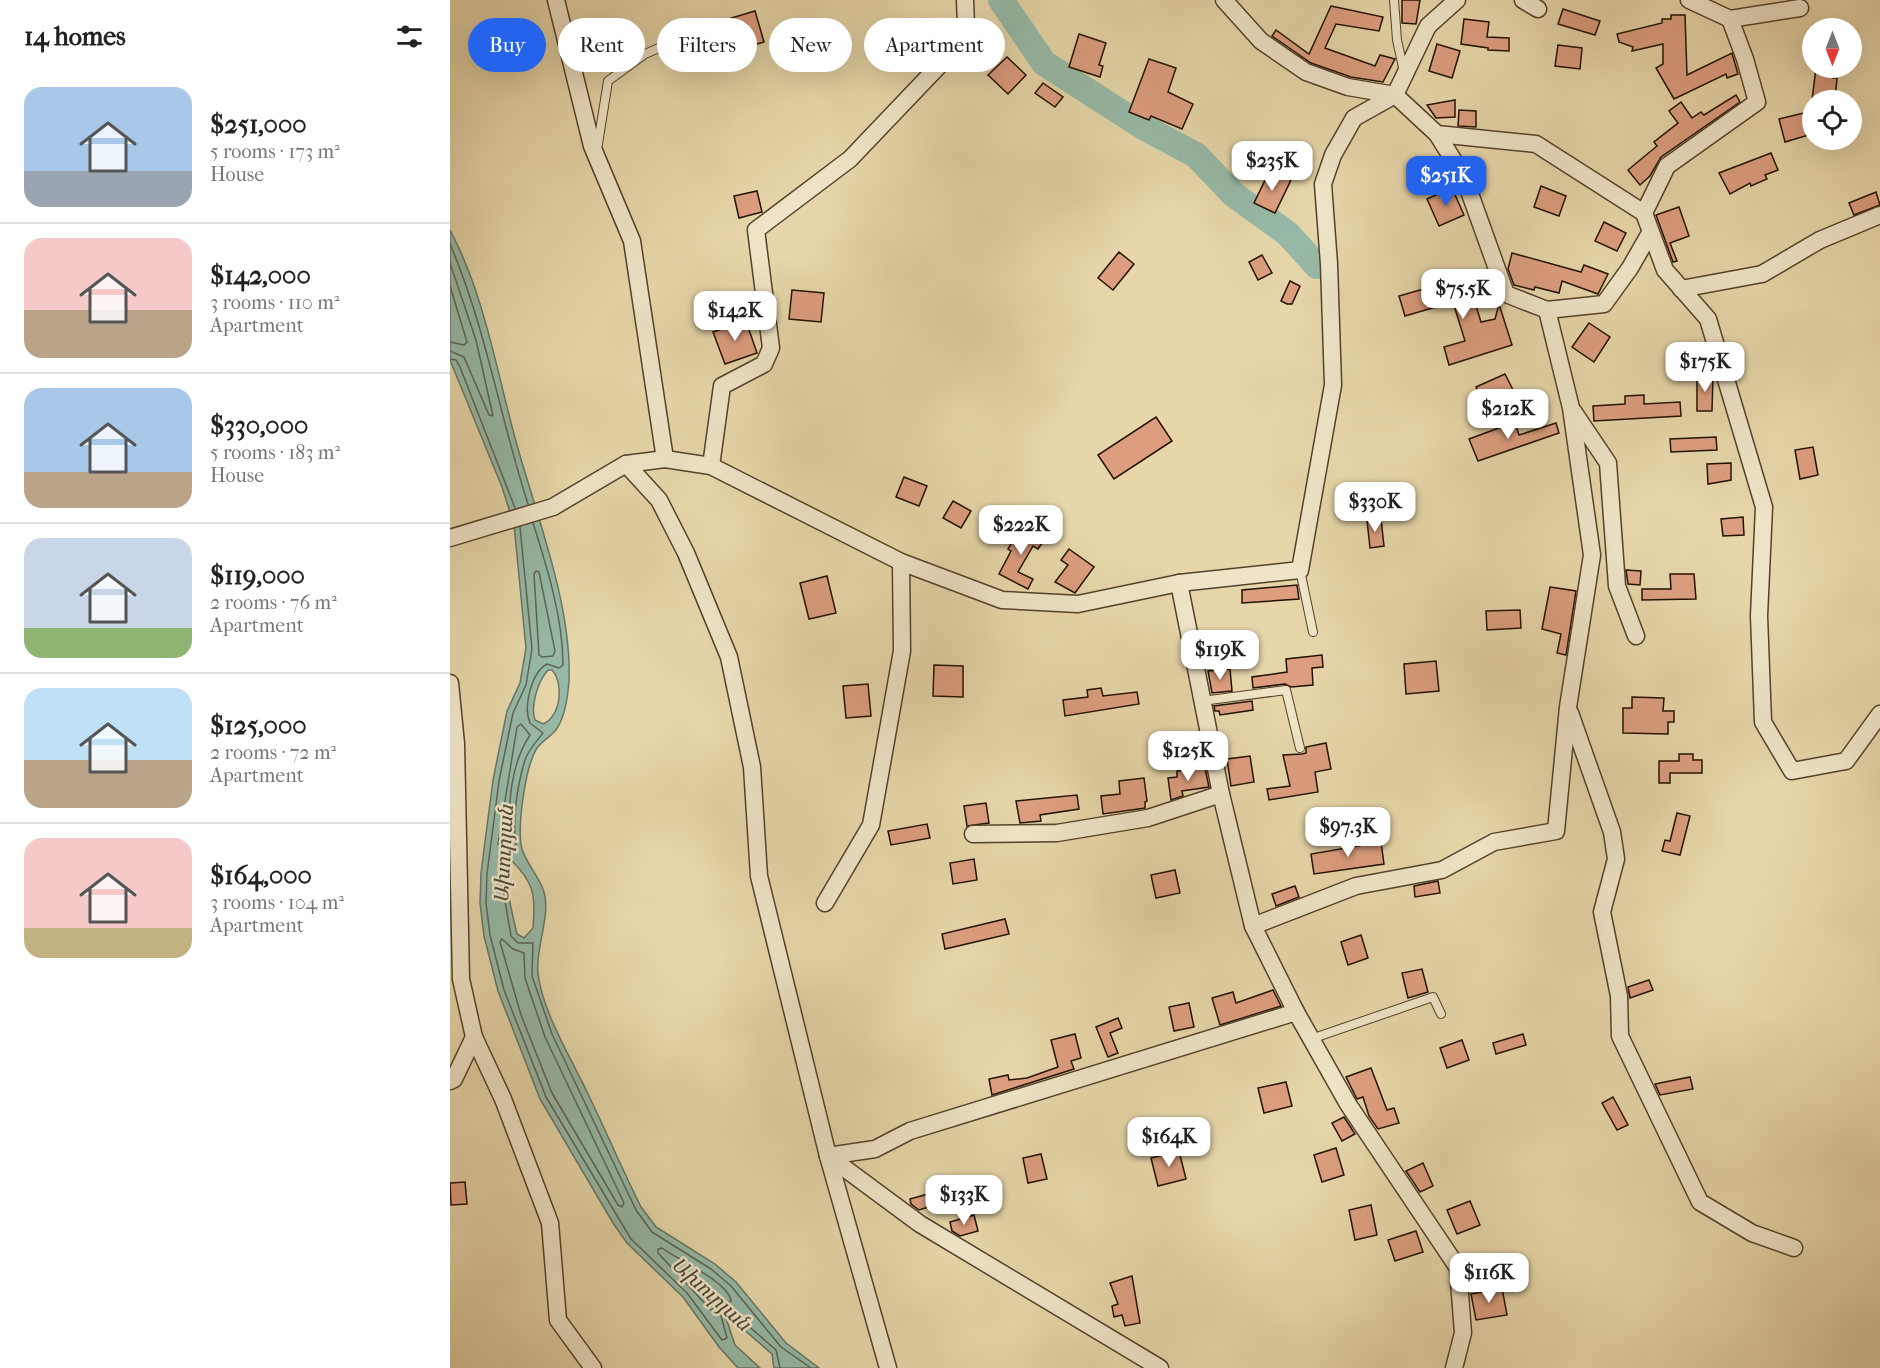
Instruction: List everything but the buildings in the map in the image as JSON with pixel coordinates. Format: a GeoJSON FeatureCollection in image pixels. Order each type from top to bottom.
{"type":"FeatureCollection","features":[{"type":"Feature","properties":{"kind":"street"},"geometry":{"type":"LineString","coordinates":[[556,0],[596,156],[632,241],[665,459]]}},
{"type":"Feature","properties":{"kind":"street"},"geometry":{"type":"LineString","coordinates":[[711,466],[722,386],[764,364],[771,348],[756,230],[850,159],[954,50],[966,25],[965,0]]}},
{"type":"Feature","properties":{"kind":"street"},"geometry":{"type":"LineString","coordinates":[[1224,0],[1261,40],[1306,72],[1348,87],[1395,95],[1437,134],[1464,177],[1506,294],[1547,310],[1604,304],[1630,268],[1650,233]]}},
{"type":"Feature","properties":{"kind":"street"},"geometry":{"type":"LineString","coordinates":[[455,536],[553,507],[626,464],[665,459],[711,466],[901,562],[1002,600],[1078,604],[1179,583],[1300,570],[1333,385],[1329,264],[1323,184],[1333,154],[1354,118],[1395,95],[1428,26],[1457,0]]}},
{"type":"Feature","properties":{"kind":"street"},"geometry":{"type":"LineString","coordinates":[[1689,0],[1730,19],[1800,8]]}},
{"type":"Feature","properties":{"kind":"street"},"geometry":{"type":"LineString","coordinates":[[1644,213],[1667,166],[1757,102],[1745,59],[1730,19]]}},
{"type":"Feature","properties":{"kind":"street"},"geometry":{"type":"LineString","coordinates":[[1437,134],[1536,144],[1644,213],[1665,270],[1708,319],[1764,507],[1759,616],[1763,722],[1792,771],[1846,761],[1880,714]]}},
{"type":"Feature","properties":{"kind":"street"},"geometry":{"type":"LineString","coordinates":[[1681,289],[1762,274],[1820,240],[1880,215]]}},
{"type":"Feature","properties":{"kind":"street"},"geometry":{"type":"LineString","coordinates":[[1253,926],[1356,886],[1443,870],[1494,842],[1556,831],[1568,707],[1592,555],[1570,408],[1547,310]]}},
{"type":"Feature","properties":{"kind":"street"},"geometry":{"type":"LineString","coordinates":[[1570,408],[1608,463],[1617,586],[1636,636]]}},
{"type":"Feature","properties":{"kind":"street"},"geometry":{"type":"LineString","coordinates":[[626,464],[659,500],[686,553],[729,657],[752,767],[759,876],[828,1156],[888,1368]]}},
{"type":"Feature","properties":{"kind":"street"},"geometry":{"type":"LineString","coordinates":[[825,903],[871,825],[902,651],[901,562]]}},
{"type":"Feature","properties":{"kind":"street"},"geometry":{"type":"LineString","coordinates":[[1179,583],[1221,794],[1253,926],[1296,1012],[1347,1104],[1458,1268],[1463,1333],[1455,1368]]}},
{"type":"Feature","properties":{"kind":"street"},"geometry":{"type":"LineString","coordinates":[[450,683],[456,744],[461,979],[474,1037],[503,1099],[550,1223],[558,1320],[593,1368]]}},
{"type":"Feature","properties":{"kind":"street"},"geometry":{"type":"LineString","coordinates":[[1568,707],[1612,832],[1616,858],[1602,912],[1619,996],[1620,1036],[1700,1202],[1752,1233],[1794,1248]]}},
{"type":"Feature","properties":{"kind":"street"},"geometry":{"type":"LineString","coordinates":[[973,834],[1068,831],[1148,818],[1221,794]]}},
{"type":"Feature","properties":{"kind":"street"},"geometry":{"type":"LineString","coordinates":[[828,1156],[874,1149],[910,1131],[1296,1012]]}},
{"type":"Feature","properties":{"kind":"street"},"geometry":{"type":"LineString","coordinates":[[450,1081],[454,1079],[474,1037]]}},
{"type":"Feature","properties":{"kind":"street"},"geometry":{"type":"LineString","coordinates":[[828,1156],[920,1224],[1160,1368]]}},
{"type":"Feature","properties":{"kind":"lane"},"geometry":{"type":"LineString","coordinates":[[1394,0],[1397,40],[1405,75]]}},
{"type":"Feature","properties":{"kind":"lane"},"geometry":{"type":"LineString","coordinates":[[596,156],[608,81],[645,54],[657,49]]}},
{"type":"Feature","properties":{"kind":"lane"},"geometry":{"type":"LineString","coordinates":[[1300,570],[1313,632]]}},
{"type":"Feature","properties":{"kind":"lane"},"geometry":{"type":"LineString","coordinates":[[1202,701],[1286,690],[1300,748]]}},
{"type":"Feature","properties":{"kind":"lane"},"geometry":{"type":"LineString","coordinates":[[1311,1039],[1433,997],[1441,1014]]}},
{"type":"Feature","properties":{"kind":"water","name":"Ախուրյան"},"geometry":{"type":"Polygon","coordinates":[[[450,230],[462,254],[480,305],[515,438],[551,558],[565,621],[568,693],[562,719],[556,730],[537,748],[529,768],[523,795],[520,835],[523,851],[542,886],[546,902],[538,974],[546,1004],[558,1035],[641,1207],[656,1227],[715,1264],[736,1282],[786,1343],[819,1368],[774,1368],[772,1354],[728,1316],[726,1318],[735,1345],[760,1368],[738,1368],[719,1347],[683,1297],[627,1243],[540,1099],[498,991],[484,936],[480,903],[481,873],[493,780],[507,711],[520,683],[526,648],[514,525],[502,487],[450,360],[450,230]],[[548,670],[538,687],[534,701],[535,720],[543,724],[554,714],[559,699],[556,676],[552,670],[548,670]],[[510,859],[507,874],[509,895],[517,934],[524,938],[533,928],[532,890],[529,882],[510,859]]]}},
{"type":"Feature","properties":{"kind":"waterway"},"geometry":{"type":"LineString","coordinates":[[1001,0],[1044,63],[1145,128],[1196,155],[1233,194],[1288,234],[1317,266]]}}]}
